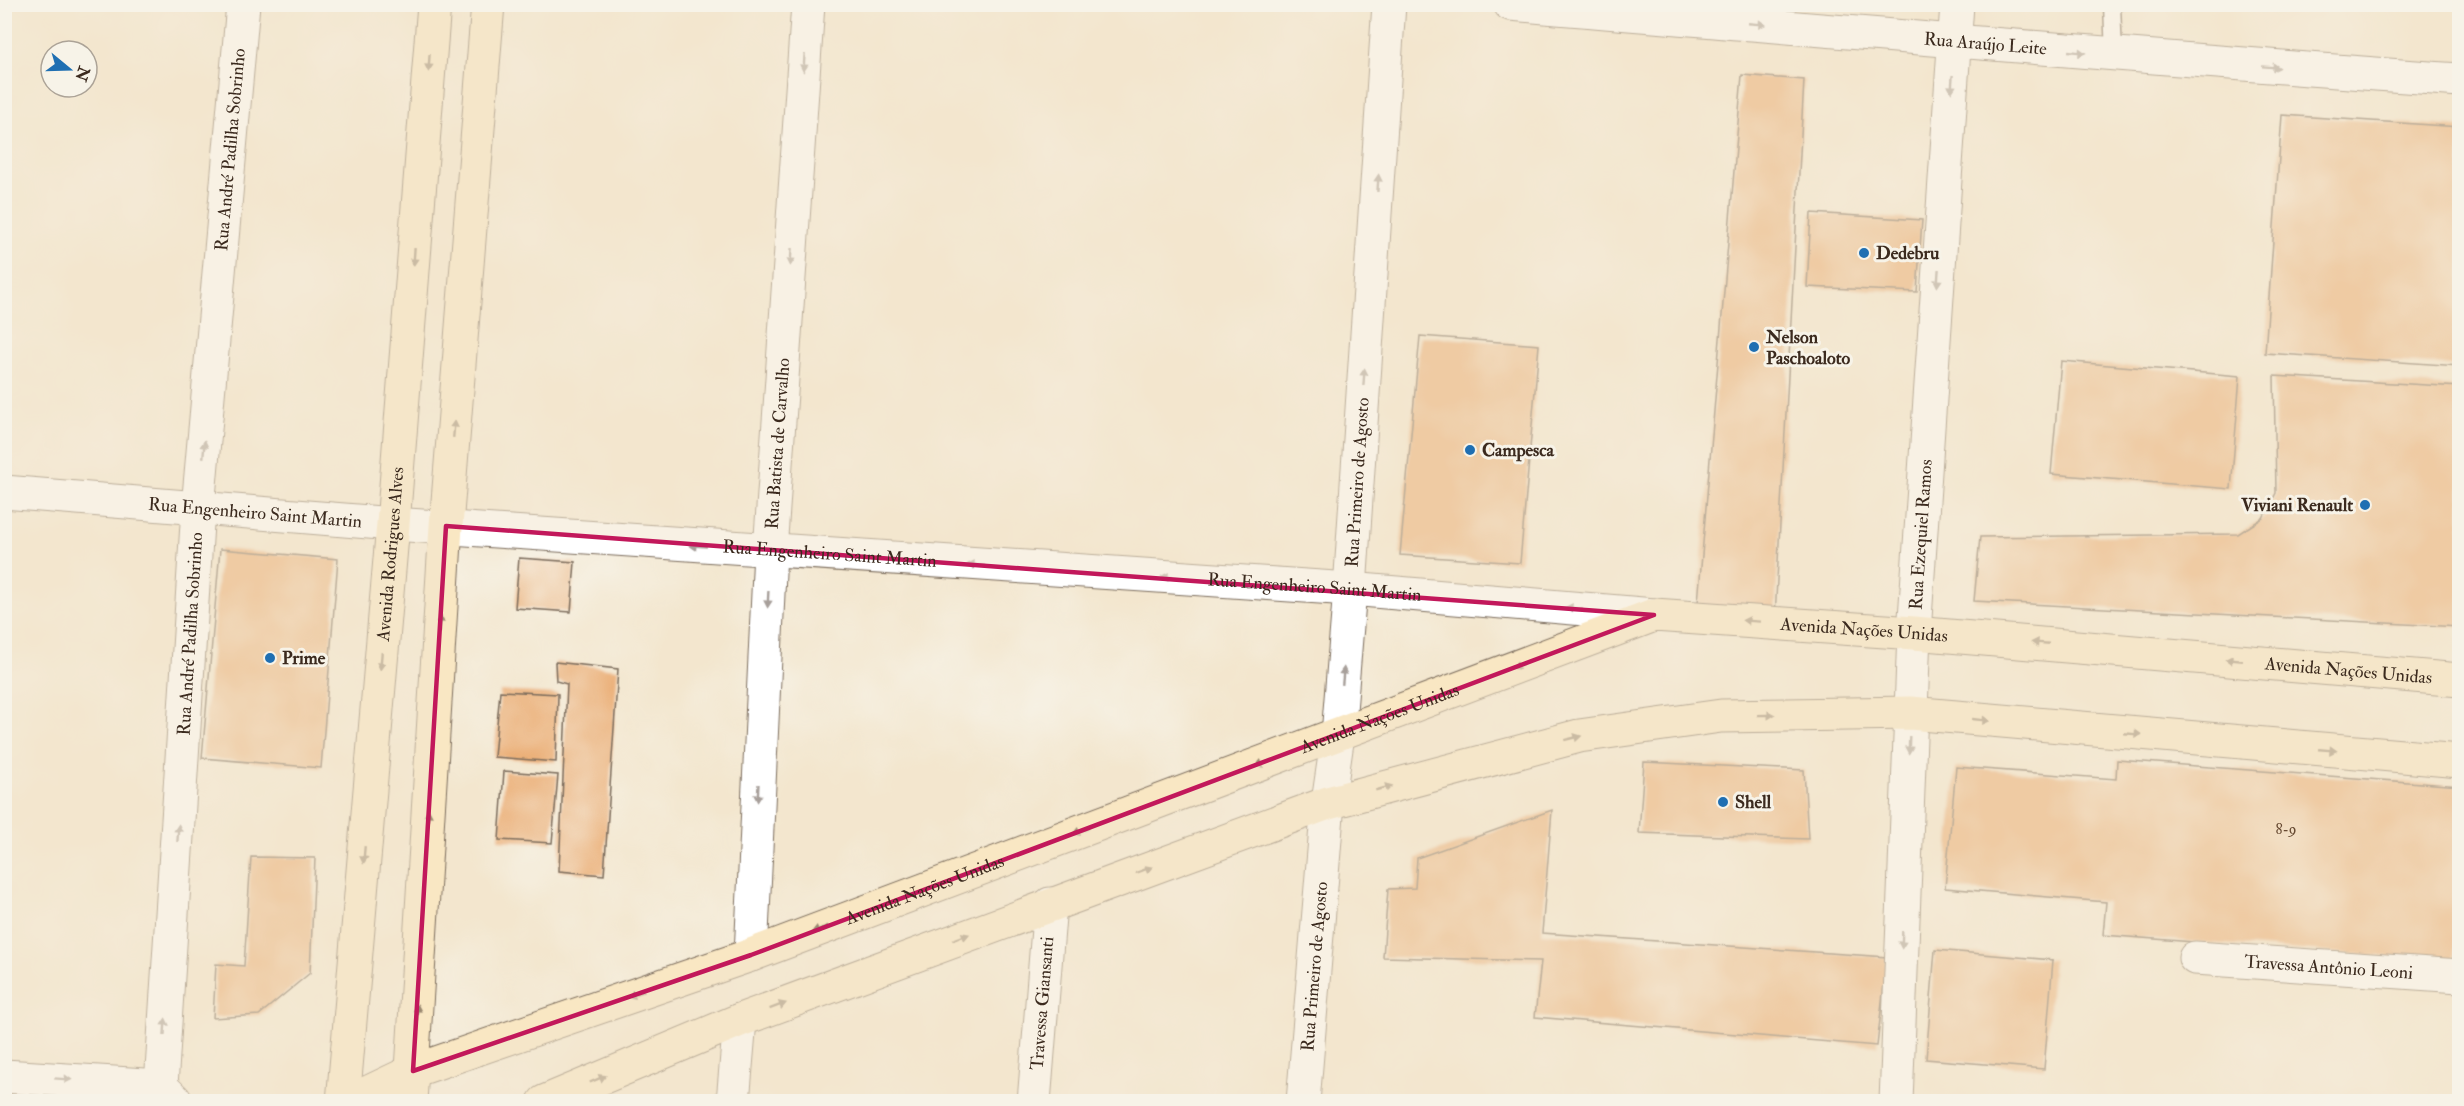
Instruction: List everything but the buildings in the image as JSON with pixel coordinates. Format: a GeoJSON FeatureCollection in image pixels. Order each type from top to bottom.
{"type":"FeatureCollection","features":[{"type":"Feature","properties":{"kind":"main road","name":"Avenida Rodrigues Alves"},"geometry":{"type":"LineString","coordinates":[[343,1101],[393,524],[434,4]]}},
{"type":"Feature","properties":{"kind":"main road"},"geometry":{"type":"LineString","coordinates":[[412,1086],[446,526],[488,4]]}},
{"type":"Feature","properties":{"kind":"main road","name":"Avenida Nações Unidas"},"geometry":{"type":"LineString","coordinates":[[348,1101],[412,1086],[751,955],[1653,615],[1914,633],[2460,680]]}},
{"type":"Feature","properties":{"kind":"main road"},"geometry":{"type":"LineString","coordinates":[[544,1101],[740,1020],[1328,803],[1579,736],[1721,716],[1910,713],[2460,761]]}},
{"type":"Feature","properties":{"kind":"street","name":"Rua André Padilha Sobrinho"},"geometry":{"type":"LineString","coordinates":[[169,1094],[198,508],[243,4]]}},
{"type":"Feature","properties":{"kind":"street","name":"Rua Batista de Carvalho"},"geometry":{"type":"LineString","coordinates":[[751,955],[770,551],[808,4]]}},
{"type":"Feature","properties":{"kind":"street","name":"Rua Primeiro de Agosto"},"geometry":{"type":"LineString","coordinates":[[1303,1101],[1328,803],[1338,735],[1350,589],[1389,4]]}},
{"type":"Feature","properties":{"kind":"street","name":"Rua Araújo Leite"},"geometry":{"type":"LineString","coordinates":[[1510,4],[1955,40],[2114,56],[2460,80]]}},
{"type":"Feature","properties":{"kind":"street","name":"Rua Ezequiel Ramos"},"geometry":{"type":"LineString","coordinates":[[1896,1101],[1914,633],[1957,4]]}},
{"type":"Feature","properties":{"kind":"street","name":"Rua Engenheiro Saint Martin"},"geometry":{"type":"LineString","coordinates":[[4,492],[393,524],[1350,589],[1653,615]]}},
{"type":"Feature","properties":{"kind":"street","name":"Travessa Giansanti"},"geometry":{"type":"LineString","coordinates":[[1034,1101],[1050,904]]}},
{"type":"Feature","properties":{"kind":"street","name":"Travessa Antônio Leoni"},"geometry":{"type":"LineString","coordinates":[[2195,958],[2460,976]]}},
{"type":"Feature","properties":{"kind":"street"},"geometry":{"type":"LineString","coordinates":[[733,1101],[740,1020]]}},
{"type":"Feature","properties":{"kind":"street"},"geometry":{"type":"LineString","coordinates":[[4,1076],[169,1094]]}},
{"type":"Feature","properties":{"kind":"lane"},"geometry":{"type":"LineString","coordinates":[[2112,4],[2114,56]]}},
{"type":"Feature","properties":{"kind":"highlighted area"},"geometry":{"type":"Polygon","coordinates":[[[446,526],[1654,615],[751,955],[413,1071],[446,526]]]}},
{"type":"Feature","properties":{"kind":"place","name":"Dedebru"},"geometry":{"type":"Point","coordinates":[1864,253]}},
{"type":"Feature","properties":{"kind":"place","name":"Nelson Paschoaloto"},"geometry":{"type":"Point","coordinates":[1754,347]}},
{"type":"Feature","properties":{"kind":"place","name":"Campesca"},"geometry":{"type":"Point","coordinates":[1470,450]}},
{"type":"Feature","properties":{"kind":"place","name":"Viviani Renault"},"geometry":{"type":"Point","coordinates":[2365,505]}},
{"type":"Feature","properties":{"kind":"place","name":"Prime"},"geometry":{"type":"Point","coordinates":[270,658]}},
{"type":"Feature","properties":{"kind":"place","name":"Shell"},"geometry":{"type":"Point","coordinates":[1723,802]}}]}
